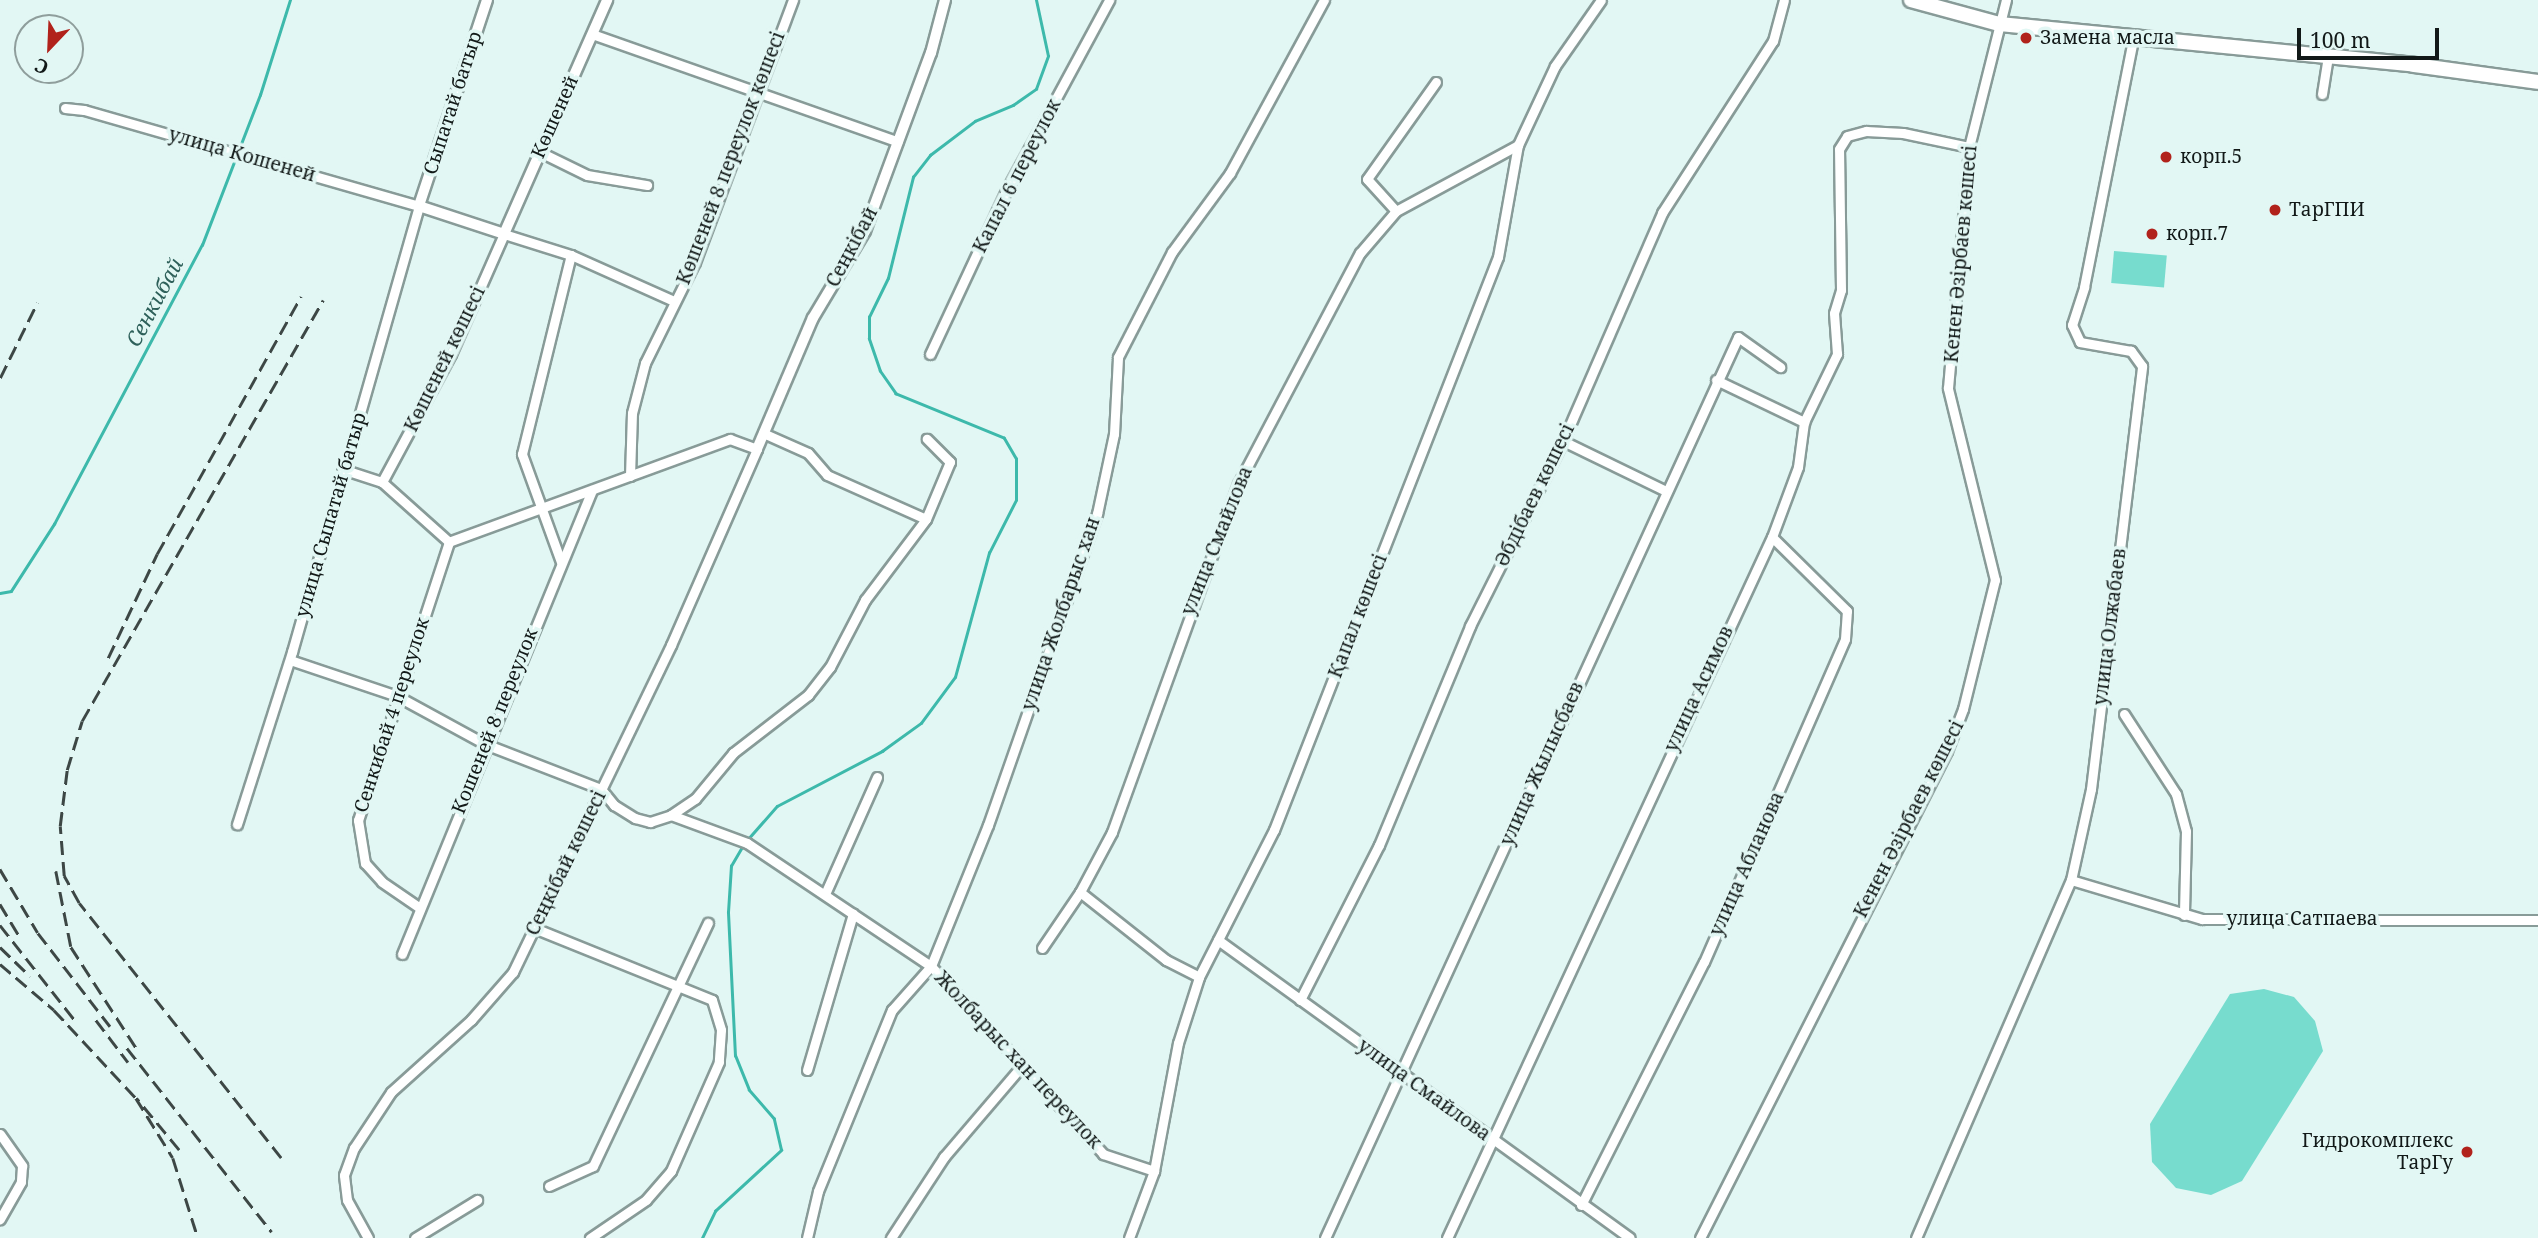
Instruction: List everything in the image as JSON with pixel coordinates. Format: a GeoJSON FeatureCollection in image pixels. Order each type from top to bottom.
{"type":"FeatureCollection","features":[{"type":"Feature","properties":{"kind":"main road"},"geometry":{"type":"LineString","coordinates":[[1911,0],[1999,24],[2538,82]]}},
{"type":"Feature","properties":{"kind":"street","name":"Сыпатай батыр"},"geometry":{"type":"LineString","coordinates":[[419,206],[487,0]]}},
{"type":"Feature","properties":{"kind":"street","name":"Көшеней"},"geometry":{"type":"LineString","coordinates":[[503,234],[607,0]]}},
{"type":"Feature","properties":{"kind":"street","name":"Көшеней 8 переулок көшесі"},"geometry":{"type":"LineString","coordinates":[[630,475],[635,401],[645,363],[695,262],[757,90],[793,0]]}},
{"type":"Feature","properties":{"kind":"street","name":"Сеңкібай"},"geometry":{"type":"LineString","coordinates":[[757,449],[813,318],[865,231],[931,53],[945,0]]}},
{"type":"Feature","properties":{"kind":"street","name":"Капал 6 переулок"},"geometry":{"type":"LineString","coordinates":[[930,354],[1007,189],[1109,0]]}},
{"type":"Feature","properties":{"kind":"street","name":"улица Жолбарыс хан"},"geometry":{"type":"LineString","coordinates":[[807,1238],[818,1191],[892,1010],[931,966],[988,825],[1097,514],[1114,434],[1118,357],[1172,253],[1230,173],[1324,0]]}},
{"type":"Feature","properties":{"kind":"street","name":"Қапал көшесі"},"geometry":{"type":"LineString","coordinates":[[1129,1238],[1154,1171],[1178,1043],[1199,977],[1274,830],[1498,257],[1518,145],[1555,66],[1601,0]]}},
{"type":"Feature","properties":{"kind":"street","name":"Әбдібаев көшесі"},"geometry":{"type":"LineString","coordinates":[[1300,1000],[1379,845],[1470,626],[1563,441],[1662,213],[1766,53],[1784,0]]}},
{"type":"Feature","properties":{"kind":"street","name":"Кенен Әзірбаев көшесі"},"geometry":{"type":"LineString","coordinates":[[1700,1238],[1947,751],[1963,709],[1995,580],[1948,388],[1969,146],[2006,0]]}},
{"type":"Feature","properties":{"kind":"street"},"geometry":{"type":"LineString","coordinates":[[592,34],[757,90],[898,142]]}},
{"type":"Feature","properties":{"kind":"street","name":"улица Олжабаев"},"geometry":{"type":"LineString","coordinates":[[1916,1238],[2071,880],[2091,789],[2142,366],[2131,351],[2080,342],[2072,325],[2084,287],[2133,40]]}},
{"type":"Feature","properties":{"kind":"street"},"geometry":{"type":"LineString","coordinates":[[2322,94],[2328,58]]}},
{"type":"Feature","properties":{"kind":"street"},"geometry":{"type":"LineString","coordinates":[[1396,211],[1367,179],[1436,82]]}},
{"type":"Feature","properties":{"kind":"street","name":"улица Кошеней"},"geometry":{"type":"LineString","coordinates":[[65,108],[84,110],[419,206]]}},
{"type":"Feature","properties":{"kind":"street","name":"улица Асимов"},"geometry":{"type":"LineString","coordinates":[[1447,1238],[1772,537],[1798,467],[1804,422],[1837,354],[1834,313],[1841,290],[1839,149],[1847,136],[1866,131],[1903,133],[1969,146]]}},
{"type":"Feature","properties":{"kind":"street","name":"улица Смайлова"},"geometry":{"type":"LineString","coordinates":[[1042,948],[1080,892],[1112,832],[1238,484],[1360,253],[1396,211],[1518,145]]}},
{"type":"Feature","properties":{"kind":"street"},"geometry":{"type":"LineString","coordinates":[[540,152],[587,175],[647,185]]}},
{"type":"Feature","properties":{"kind":"street"},"geometry":{"type":"LineString","coordinates":[[419,206],[571,255],[674,301]]}},
{"type":"Feature","properties":{"kind":"street","name":"улица Сыпатай батыр"},"geometry":{"type":"LineString","coordinates":[[237,824],[290,660],[342,469],[419,206]]}},
{"type":"Feature","properties":{"kind":"street","name":"Көшеней көшесі"},"geometry":{"type":"LineString","coordinates":[[382,482],[451,354],[503,234]]}},
{"type":"Feature","properties":{"kind":"street"},"geometry":{"type":"LineString","coordinates":[[561,562],[522,454],[523,436],[571,255]]}},
{"type":"Feature","properties":{"kind":"street","name":"улица Жылысбаев"},"geometry":{"type":"LineString","coordinates":[[1325,1238],[1403,1075],[1716,380],[1738,337],[1780,367]]}},
{"type":"Feature","properties":{"kind":"street"},"geometry":{"type":"LineString","coordinates":[[1716,380],[1804,422]]}},
{"type":"Feature","properties":{"kind":"street"},"geometry":{"type":"LineString","coordinates":[[763,433],[808,453],[827,475],[926,519]]}},
{"type":"Feature","properties":{"kind":"street"},"geometry":{"type":"LineString","coordinates":[[342,469],[382,482],[449,542],[730,439],[757,449]]}},
{"type":"Feature","properties":{"kind":"street"},"geometry":{"type":"LineString","coordinates":[[671,815],[695,799],[733,753],[808,695],[830,667],[865,600],[926,519],[950,462],[927,439]]}},
{"type":"Feature","properties":{"kind":"street"},"geometry":{"type":"LineString","coordinates":[[1563,441],[1666,491]]}},
{"type":"Feature","properties":{"kind":"street","name":"Сеңкібай көшесі"},"geometry":{"type":"LineString","coordinates":[[369,1238],[347,1200],[344,1175],[354,1148],[391,1092],[471,1020],[513,972],[601,789],[757,449]]}},
{"type":"Feature","properties":{"kind":"street","name":"Кошеней 8 переулок"},"geometry":{"type":"LineString","coordinates":[[402,954],[485,744],[592,489]]}},
{"type":"Feature","properties":{"kind":"street","name":"улица Абланова"},"geometry":{"type":"LineString","coordinates":[[1581,1205],[1704,961],[1845,639],[1847,611],[1772,537]]}},
{"type":"Feature","properties":{"kind":"street","name":"Сенкибай 4 переулок"},"geometry":{"type":"LineString","coordinates":[[420,908],[382,882],[365,863],[358,820],[449,542]]}},
{"type":"Feature","properties":{"kind":"street","name":"Жолбарыс хан переулок"},"geometry":{"type":"LineString","coordinates":[[290,660],[397,696],[485,744],[601,789],[614,805],[635,818],[650,822],[671,815],[747,844],[931,966],[1020,1068],[1103,1154],[1154,1171]]}},
{"type":"Feature","properties":{"kind":"street"},"geometry":{"type":"LineString","coordinates":[[2124,714],[2176,794],[2186,831],[2184,915]]}},
{"type":"Feature","properties":{"kind":"street"},"geometry":{"type":"LineString","coordinates":[[825,894],[877,777]]}},
{"type":"Feature","properties":{"kind":"street","name":"улица Сатпаева"},"geometry":{"type":"LineString","coordinates":[[2071,880],[2202,919],[2538,920]]}},
{"type":"Feature","properties":{"kind":"street"},"geometry":{"type":"LineString","coordinates":[[1080,892],[1166,960],[1199,977]]}},
{"type":"Feature","properties":{"kind":"street"},"geometry":{"type":"LineString","coordinates":[[807,1070],[853,914]]}},
{"type":"Feature","properties":{"kind":"street"},"geometry":{"type":"LineString","coordinates":[[549,1186],[593,1166],[708,923]]}},
{"type":"Feature","properties":{"kind":"street"},"geometry":{"type":"LineString","coordinates":[[534,928],[712,1000],[721,1030],[719,1062],[671,1171],[646,1200],[590,1238]]}},
{"type":"Feature","properties":{"kind":"street","name":"улица Смайлова"},"geometry":{"type":"LineString","coordinates":[[1218,940],[1630,1238]]}},
{"type":"Feature","properties":{"kind":"street"},"geometry":{"type":"LineString","coordinates":[[891,1238],[944,1157],[1020,1068]]}},
{"type":"Feature","properties":{"kind":"street"},"geometry":{"type":"LineString","coordinates":[[0,1134],[22,1166],[21,1182],[0,1219]]}},
{"type":"Feature","properties":{"kind":"street"},"geometry":{"type":"LineString","coordinates":[[420,1237],[477,1200]]}},
{"type":"Feature","properties":{"kind":"green space"},"geometry":{"type":"Polygon","coordinates":[[[2114,251],[2167,256],[2164,287],[2111,283],[2114,251]]]}},
{"type":"Feature","properties":{"kind":"green space"},"geometry":{"type":"Polygon","coordinates":[[[2264,989],[2294,997],[2315,1021],[2323,1051],[2242,1181],[2211,1195],[2176,1188],[2152,1162],[2150,1124],[2230,994],[2264,989]]]}},
{"type":"Feature","properties":{"kind":"waterway","name":"Сенкибай"},"geometry":{"type":"LineString","coordinates":[[0,593],[11,591],[54,524],[202,245],[260,95],[290,0]]}},
{"type":"Feature","properties":{"kind":"waterway"},"geometry":{"type":"LineString","coordinates":[[747,840],[777,806],[882,751],[921,723],[955,677],[989,553],[1016,500],[1016,459],[1004,438],[896,394],[880,371],[869,339],[869,317],[888,278],[913,177],[930,155],[975,121],[1013,105],[1036,89],[1048,56],[1036,0]]}},
{"type":"Feature","properties":{"kind":"waterway"},"geometry":{"type":"LineString","coordinates":[[702,1238],[715,1211],[781,1150],[774,1119],[749,1090],[735,1056],[728,912],[731,866],[743,845]]}},
{"type":"Feature","properties":{"kind":"railway"},"geometry":{"type":"LineString","coordinates":[[108,658],[157,554],[301,296]]}},
{"type":"Feature","properties":{"kind":"railway"},"geometry":{"type":"LineString","coordinates":[[281,1158],[79,903],[64,876],[60,826],[67,770],[82,721],[323,300]]}},
{"type":"Feature","properties":{"kind":"railway"},"geometry":{"type":"LineString","coordinates":[[0,378],[37,303]]}},
{"type":"Feature","properties":{"kind":"railway"},"geometry":{"type":"LineString","coordinates":[[0,869],[38,933],[110,1026]]}},
{"type":"Feature","properties":{"kind":"railway"},"geometry":{"type":"LineString","coordinates":[[56,871],[71,947],[139,1052]]}},
{"type":"Feature","properties":{"kind":"railway"},"geometry":{"type":"LineString","coordinates":[[0,904],[19,936]]}},
{"type":"Feature","properties":{"kind":"railway"},"geometry":{"type":"LineString","coordinates":[[0,925],[74,1019]]}},
{"type":"Feature","properties":{"kind":"railway"},"geometry":{"type":"LineString","coordinates":[[0,947],[30,976]]}},
{"type":"Feature","properties":{"kind":"railway"},"geometry":{"type":"LineString","coordinates":[[0,964],[54,1010],[136,1098]]}},
{"type":"Feature","properties":{"kind":"railway"},"geometry":{"type":"LineString","coordinates":[[96,1020],[128,1062]]}},
{"type":"Feature","properties":{"kind":"railway"},"geometry":{"type":"LineString","coordinates":[[127,1048],[272,1232]]}},
{"type":"Feature","properties":{"kind":"railway"},"geometry":{"type":"LineString","coordinates":[[179,1150],[136,1098],[173,1158],[198,1238]]}},
{"type":"Feature","properties":{"kind":"place","name":"Замена масла"},"geometry":{"type":"Point","coordinates":[2026,38]}},
{"type":"Feature","properties":{"kind":"place","name":"корп.5"},"geometry":{"type":"Point","coordinates":[2166,157]}},
{"type":"Feature","properties":{"kind":"place","name":"ТарГПИ"},"geometry":{"type":"Point","coordinates":[2275,210]}},
{"type":"Feature","properties":{"kind":"place","name":"корп.7"},"geometry":{"type":"Point","coordinates":[2152,234]}},
{"type":"Feature","properties":{"kind":"place","name":"Гидрокомплекс ТарГу"},"geometry":{"type":"Point","coordinates":[2467,1152]}}]}
